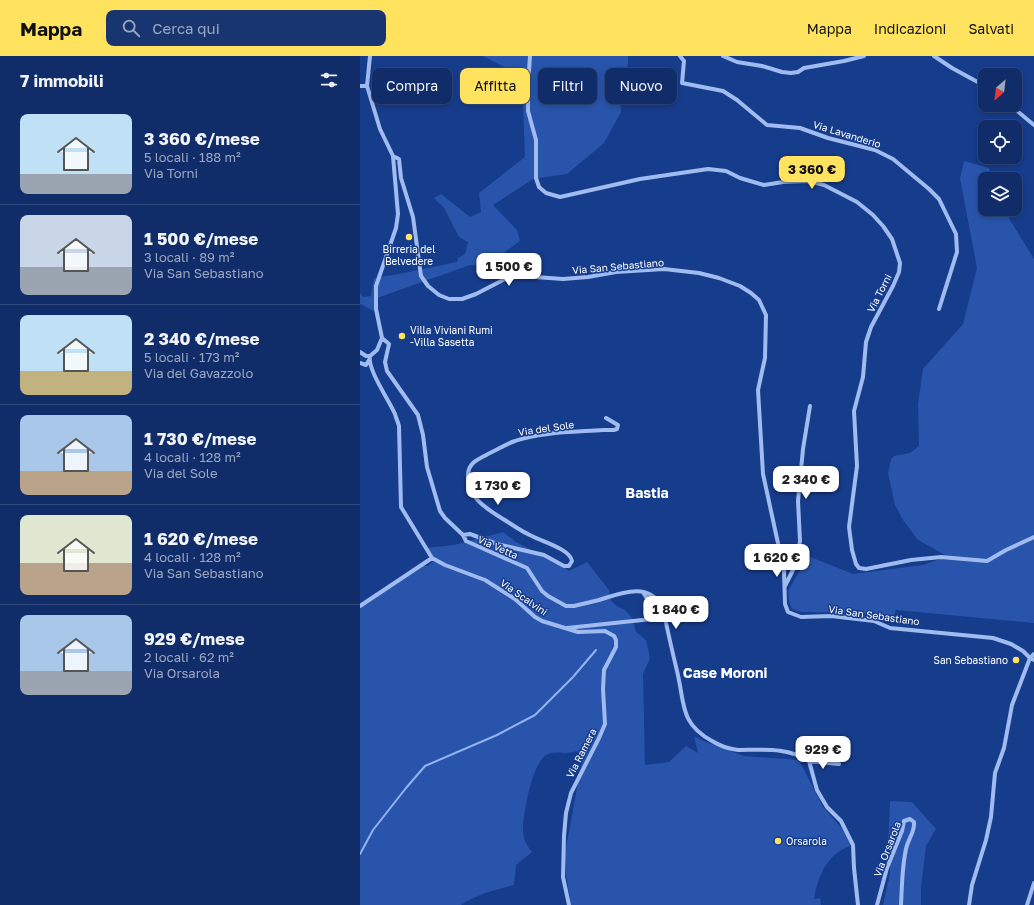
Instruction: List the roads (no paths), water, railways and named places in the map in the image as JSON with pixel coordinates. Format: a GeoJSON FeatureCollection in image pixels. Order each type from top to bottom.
{"type":"FeatureCollection","features":[{"type":"Feature","properties":{"kind":"street"},"geometry":{"type":"LineString","coordinates":[[360,86],[367,86],[370,56]]}},
{"type":"Feature","properties":{"kind":"street","name":"Via Torni"},"geometry":{"type":"LineString","coordinates":[[530,56],[528,111],[536,140],[536,178],[539,186],[546,193],[560,197],[640,179],[708,169],[726,171],[740,178],[764,185],[782,182],[809,182],[824,185],[857,202],[873,215],[892,239],[900,263],[893,286],[871,327],[866,342],[863,377],[854,411],[857,466],[849,527],[850,539],[856,564],[859,568],[866,569],[941,556],[987,561],[1034,537]]}},
{"type":"Feature","properties":{"kind":"street","name":"Via Lavanderio"},"geometry":{"type":"LineString","coordinates":[[680,56],[684,61],[682,83],[723,91],[737,100],[767,125],[800,128],[828,138],[875,150],[894,160],[929,189],[939,199],[956,234],[957,252],[939,309]]}},
{"type":"Feature","properties":{"kind":"street"},"geometry":{"type":"LineString","coordinates":[[723,56],[737,62],[791,73],[798,72],[804,68],[864,56]]}},
{"type":"Feature","properties":{"kind":"street"},"geometry":{"type":"LineString","coordinates":[[934,56],[978,82]]}},
{"type":"Feature","properties":{"kind":"street","name":"Via San Sebastiano"},"geometry":{"type":"LineString","coordinates":[[367,86],[380,128],[393,156],[399,160],[401,178],[413,217],[421,276],[428,286],[438,295],[449,299],[462,299],[476,294],[505,279],[521,276],[563,279],[588,277],[616,272],[664,269],[699,273],[719,278],[740,286],[759,300],[766,315],[765,358],[758,390],[763,474],[784,571],[785,604],[788,612],[801,617],[831,616],[874,622],[890,628],[993,638],[1011,644],[1032,659]]}},
{"type":"Feature","properties":{"kind":"street"},"geometry":{"type":"LineString","coordinates":[[1018,112],[1034,125]]}},
{"type":"Feature","properties":{"kind":"street"},"geometry":{"type":"LineString","coordinates":[[360,363],[366,365],[377,350],[382,338],[376,309],[376,286],[396,228],[398,214],[393,156]]}},
{"type":"Feature","properties":{"kind":"street","name":"Via Vetta"},"geometry":{"type":"LineString","coordinates":[[382,338],[389,344],[385,362],[387,371],[418,415],[424,435],[427,467],[440,511],[445,518],[463,535],[466,541],[527,568],[542,591],[566,606],[574,606],[633,591],[642,592]]}},
{"type":"Feature","properties":{"kind":"street"},"geometry":{"type":"LineString","coordinates":[[360,352],[370,358],[373,371],[395,414],[399,426],[401,507],[432,558],[360,606]]}},
{"type":"Feature","properties":{"kind":"street"},"geometry":{"type":"LineString","coordinates":[[785,586],[796,566],[800,541],[798,501],[803,449],[810,406]]}},
{"type":"Feature","properties":{"kind":"street","name":"Via del Sole"},"geometry":{"type":"LineString","coordinates":[[463,535],[470,534],[497,544],[544,555],[564,566],[569,566],[572,558],[564,551],[531,536],[483,507],[469,486],[468,476],[470,467],[477,460],[520,439],[531,436],[617,429],[617,423],[606,418]]}},
{"type":"Feature","properties":{"kind":"street","name":"Via Scalvini"},"geometry":{"type":"LineString","coordinates":[[432,558],[445,565],[485,580],[515,599],[542,621],[567,629],[652,619],[655,612],[642,592]]}},
{"type":"Feature","properties":{"kind":"street"},"geometry":{"type":"LineString","coordinates":[[642,592],[652,595],[659,601],[663,608],[678,673],[681,696],[689,723],[701,736],[731,750],[771,749],[790,752],[809,761],[839,764]]}},
{"type":"Feature","properties":{"kind":"street","name":"Via Ramera"},"geometry":{"type":"LineString","coordinates":[[567,629],[578,632],[605,631],[614,636],[617,644],[604,670],[603,689],[605,724],[571,793],[566,813],[563,877],[569,905]]}},
{"type":"Feature","properties":{"kind":"street"},"geometry":{"type":"LineString","coordinates":[[969,905],[972,885],[986,840],[995,773],[1004,748],[1012,705],[1034,654]]}},
{"type":"Feature","properties":{"kind":"street"},"geometry":{"type":"LineString","coordinates":[[809,761],[817,790],[828,807],[841,821],[853,845],[858,905]]}},
{"type":"Feature","properties":{"kind":"street","name":"Via Orsarola"},"geometry":{"type":"LineString","coordinates":[[877,905],[887,868],[902,831],[904,821],[910,819],[914,822],[914,829],[907,844],[903,865],[902,905]]}},
{"type":"Feature","properties":{"kind":"street"},"geometry":{"type":"LineString","coordinates":[[1027,905],[1034,883]]}},
{"type":"Feature","properties":{"kind":"waterway"},"geometry":{"type":"LineString","coordinates":[[360,854],[373,830],[425,766],[497,735],[535,715],[573,677],[596,650]]}},
{"type":"Feature","properties":{"kind":"place","name":"Birreria del Belvedere"},"geometry":{"type":"Point","coordinates":[409,237]}},
{"type":"Feature","properties":{"kind":"place","name":"Villa Viviani Rumi -Villa Sasetta"},"geometry":{"type":"Point","coordinates":[402,336]}},
{"type":"Feature","properties":{"kind":"place","name":"San Sebastiano"},"geometry":{"type":"Point","coordinates":[1016,660]}},
{"type":"Feature","properties":{"kind":"place","name":"Orsarola"},"geometry":{"type":"Point","coordinates":[778,841]}},
{"type":"Feature","properties":{"kind":"district","name":"Bastia"},"geometry":{"type":"Point","coordinates":[647,493]}},
{"type":"Feature","properties":{"kind":"district","name":"Case Moroni"},"geometry":{"type":"Point","coordinates":[725,673]}}]}
